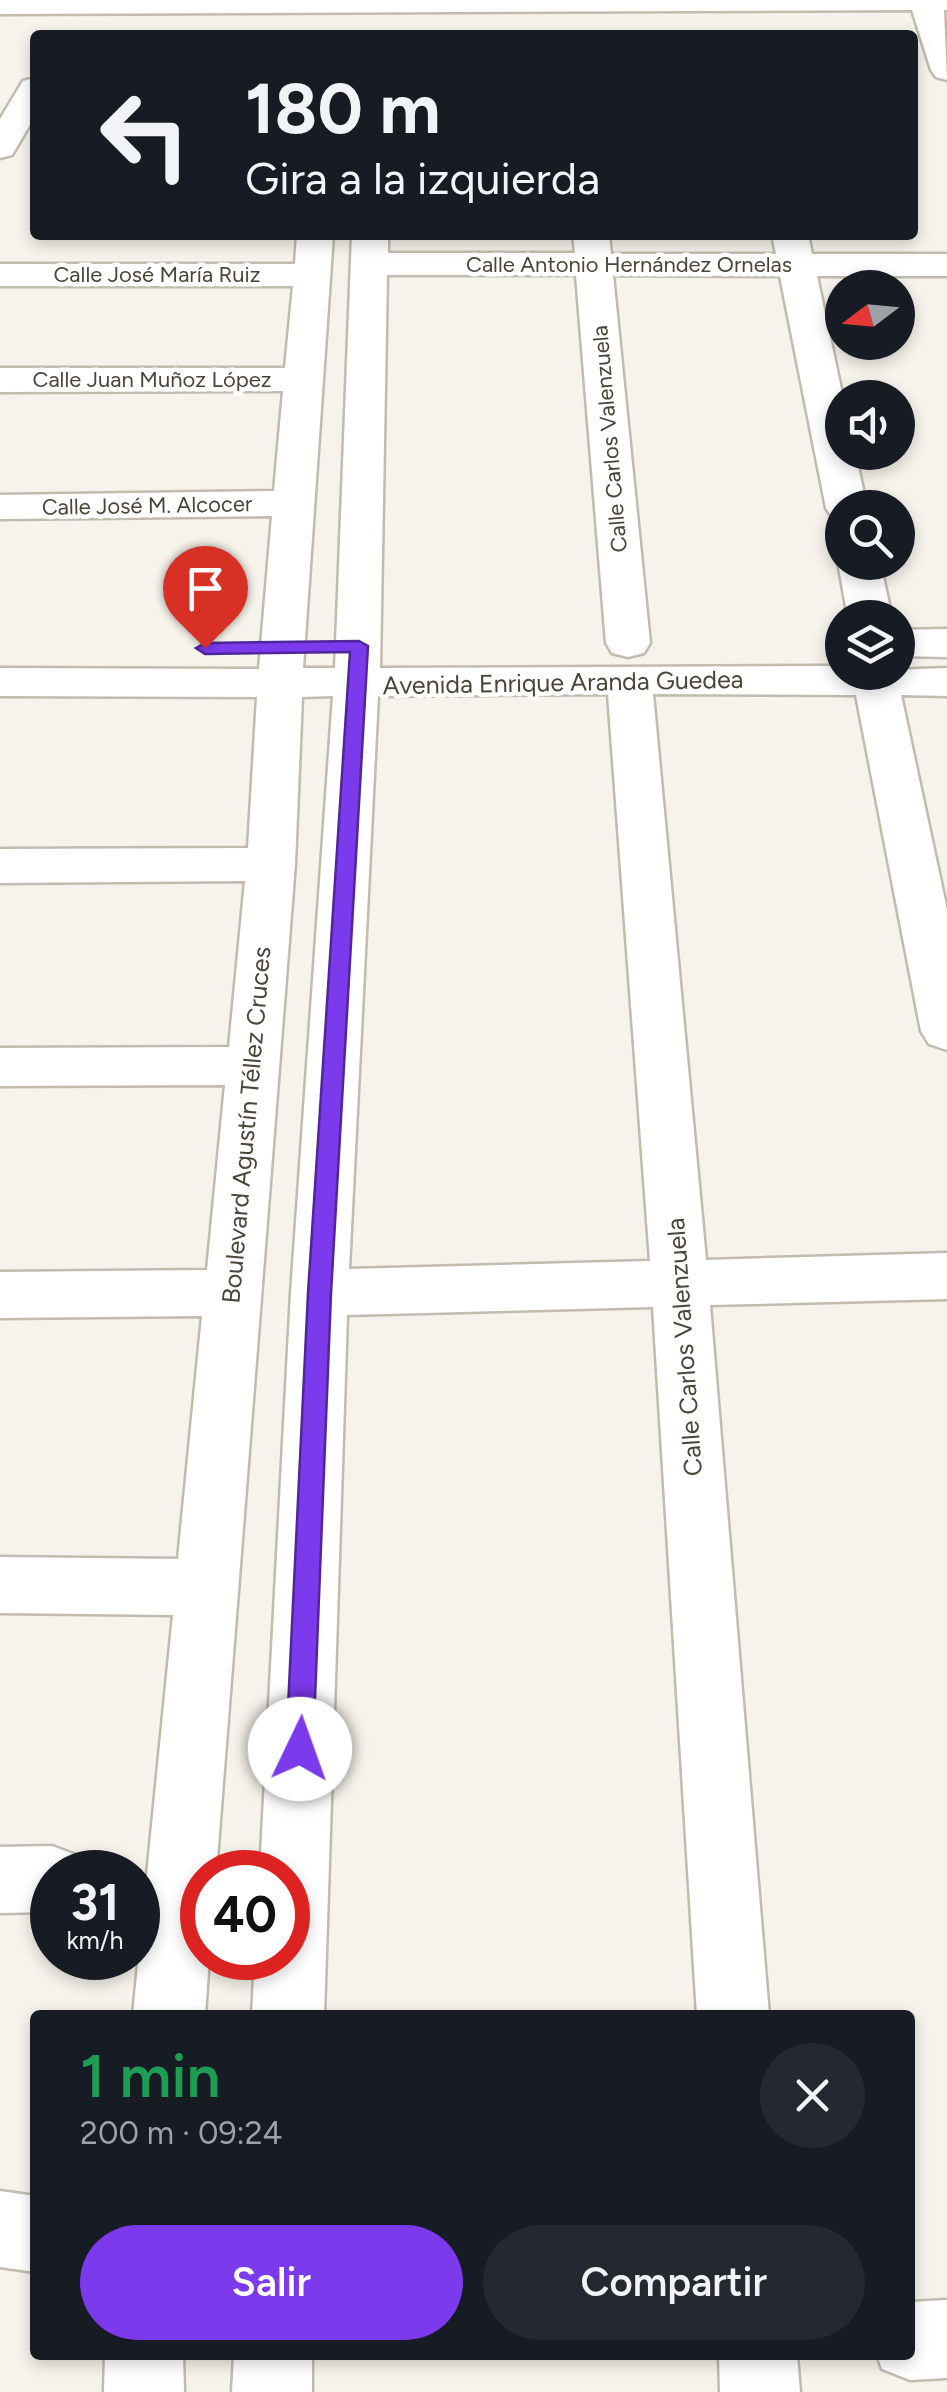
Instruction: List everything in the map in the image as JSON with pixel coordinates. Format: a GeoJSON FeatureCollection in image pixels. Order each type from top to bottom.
{"type":"FeatureCollection","features":[{"type":"Feature","properties":{"kind":"street"},"geometry":{"type":"LineString","coordinates":[[925,0],[947,70]]}},
{"type":"Feature","properties":{"kind":"street"},"geometry":{"type":"LineString","coordinates":[[0,5],[947,0]]}},
{"type":"Feature","properties":{"kind":"street"},"geometry":{"type":"LineString","coordinates":[[329,30],[331,1]]}},
{"type":"Feature","properties":{"kind":"street"},"geometry":{"type":"LineString","coordinates":[[378,30],[380,1]]}},
{"type":"Feature","properties":{"kind":"street"},"geometry":{"type":"LineString","coordinates":[[573,2],[576,30]]}},
{"type":"Feature","properties":{"kind":"street"},"geometry":{"type":"LineString","coordinates":[[736,2],[743,30]]}},
{"type":"Feature","properties":{"kind":"street"},"geometry":{"type":"LineString","coordinates":[[71,30],[87,4]]}},
{"type":"Feature","properties":{"kind":"street"},"geometry":{"type":"LineString","coordinates":[[6,166],[30,101]]}},
{"type":"Feature","properties":{"kind":"street"},"geometry":{"type":"LineString","coordinates":[[288,2010],[320,1293],[358,666],[370,249]]}},
{"type":"Feature","properties":{"kind":"street","name":"Calle Antonio Hernández Ornelas"},"geometry":{"type":"LineString","coordinates":[[370,249],[794,250],[947,265]]}},
{"type":"Feature","properties":{"kind":"street","name":"Calle Carlos Valenzuela"},"geometry":{"type":"LineString","coordinates":[[592,250],[680,1281],[733,2010]]}},
{"type":"Feature","properties":{"kind":"street"},"geometry":{"type":"LineString","coordinates":[[794,250],[844,490]]}},
{"type":"Feature","properties":{"kind":"street","name":"Calle José María Ruiz"},"geometry":{"type":"LineString","coordinates":[[0,274],[314,255]]}},
{"type":"Feature","properties":{"kind":"street","name":"Boulevard Agustín Téllez Cruces"},"geometry":{"type":"LineString","coordinates":[[169,2010],[161,1878],[207,1588],[270,864],[281,666],[314,255]]}},
{"type":"Feature","properties":{"kind":"street","name":"Calle Juan Muñoz López"},"geometry":{"type":"LineString","coordinates":[[0,380],[304,379]]}},
{"type":"Feature","properties":{"kind":"street","name":"Calle José M. Alcocer"},"geometry":{"type":"LineString","coordinates":[[0,507],[294,503]]}},
{"type":"Feature","properties":{"kind":"street","name":"Avenida Enrique Aranda Guedea"},"geometry":{"type":"LineString","coordinates":[[915,653],[947,643]]}},
{"type":"Feature","properties":{"kind":"street","name":"Avenida Enrique Aranda Guedea"},"geometry":{"type":"LineString","coordinates":[[628,661],[825,644]]}},
{"type":"Feature","properties":{"kind":"street","name":"Avenida Enrique Aranda Guedea"},"geometry":{"type":"LineString","coordinates":[[0,654],[281,666],[825,662]]}},
{"type":"Feature","properties":{"kind":"street","name":"Avenida Enrique Aranda Guedea"},"geometry":{"type":"LineString","coordinates":[[0,682],[281,666]]}},
{"type":"Feature","properties":{"kind":"street","name":"Avenida Enrique Aranda Guedea"},"geometry":{"type":"LineString","coordinates":[[915,672],[947,682]]}},
{"type":"Feature","properties":{"kind":"street"},"geometry":{"type":"LineString","coordinates":[[891,690],[947,1032]]}},
{"type":"Feature","properties":{"kind":"street"},"geometry":{"type":"LineString","coordinates":[[0,866],[270,864]]}},
{"type":"Feature","properties":{"kind":"street"},"geometry":{"type":"LineString","coordinates":[[0,1067],[250,1066]]}},
{"type":"Feature","properties":{"kind":"street"},"geometry":{"type":"LineString","coordinates":[[320,1293],[947,1276]]}},
{"type":"Feature","properties":{"kind":"street"},"geometry":{"type":"LineString","coordinates":[[0,1295],[231,1293]]}},
{"type":"Feature","properties":{"kind":"street"},"geometry":{"type":"LineString","coordinates":[[0,1585],[207,1588]]}},
{"type":"Feature","properties":{"kind":"street"},"geometry":{"type":"LineString","coordinates":[[0,1880],[30,1879]]}},
{"type":"Feature","properties":{"kind":"street"},"geometry":{"type":"LineString","coordinates":[[0,2229],[30,2233]]}},
{"type":"Feature","properties":{"kind":"street"},"geometry":{"type":"LineString","coordinates":[[915,2341],[947,2339]]}},
{"type":"Feature","properties":{"kind":"street"},"geometry":{"type":"LineString","coordinates":[[144,2360],[144,2392]]}},
{"type":"Feature","properties":{"kind":"street"},"geometry":{"type":"LineString","coordinates":[[272,2392],[273,2360]]}},
{"type":"Feature","properties":{"kind":"street"},"geometry":{"type":"LineString","coordinates":[[758,2360],[760,2392]]}},
{"type":"Feature","properties":{"kind":"route"},"geometry":{"type":"LineString","coordinates":[[205,648],[359,646],[320,1293],[300,1749]]}}]}
